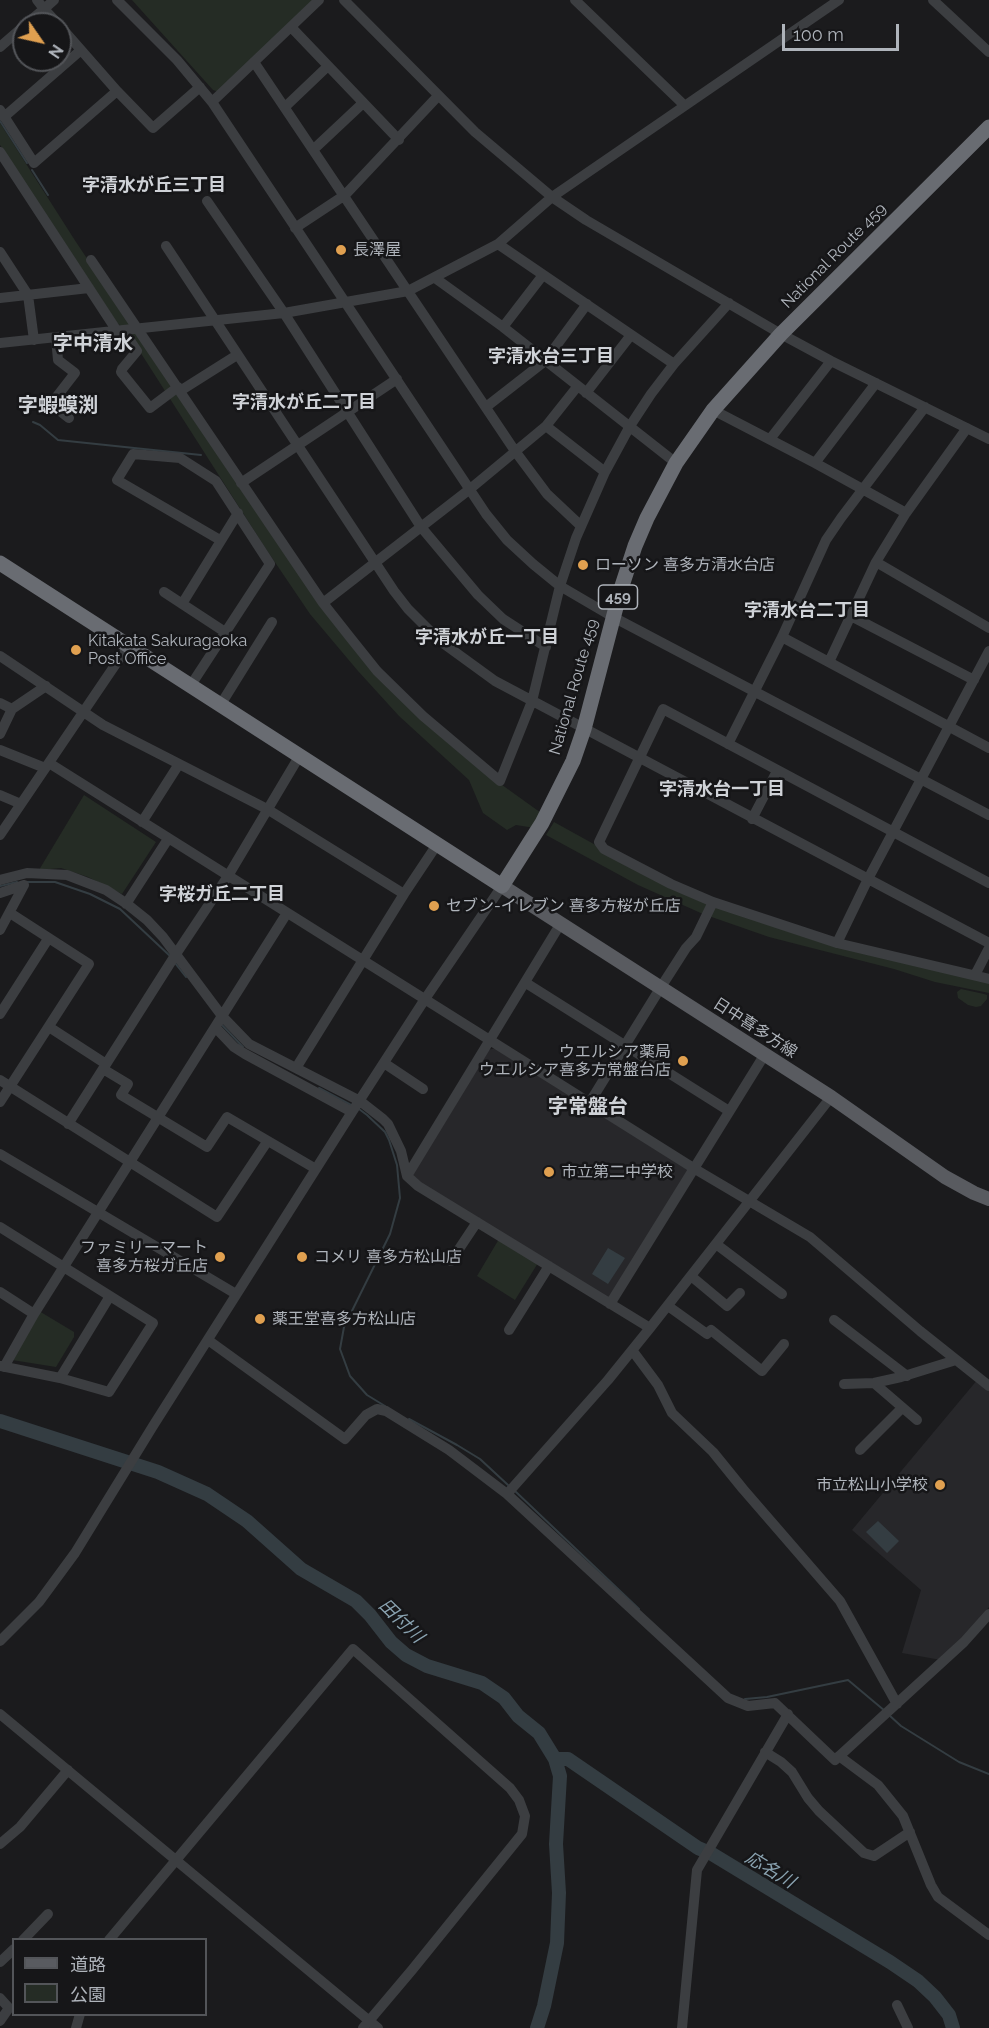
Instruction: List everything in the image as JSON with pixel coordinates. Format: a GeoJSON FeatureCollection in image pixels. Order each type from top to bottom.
{"type":"FeatureCollection","features":[{"type":"Feature","properties":{"kind":"highway","name":"National Route 459"},"geometry":{"type":"LineString","coordinates":[[502,886],[542,823],[573,761],[635,546],[646,518],[676,463],[713,410],[781,334],[989,127]]}},
{"type":"Feature","properties":{"kind":"highway"},"geometry":{"type":"LineString","coordinates":[[0,563],[502,886]]}},
{"type":"Feature","properties":{"kind":"main road","name":"日中喜多方線"},"geometry":{"type":"LineString","coordinates":[[502,886],[831,1097],[945,1177],[989,1199]]}},
{"type":"Feature","properties":{"kind":"street"},"geometry":{"type":"LineString","coordinates":[[40,4],[54,0]]}},
{"type":"Feature","properties":{"kind":"street"},"geometry":{"type":"LineString","coordinates":[[117,0],[177,60],[212,102],[490,520],[507,540],[560,586],[613,617],[989,815]]}},
{"type":"Feature","properties":{"kind":"street"},"geometry":{"type":"LineString","coordinates":[[212,102],[319,0]]}},
{"type":"Feature","properties":{"kind":"street"},"geometry":{"type":"LineString","coordinates":[[344,0],[438,96],[517,170],[552,197],[586,220],[781,334],[989,438]]}},
{"type":"Feature","properties":{"kind":"street"},"geometry":{"type":"LineString","coordinates":[[575,0],[684,105]]}},
{"type":"Feature","properties":{"kind":"street"},"geometry":{"type":"LineString","coordinates":[[0,344],[284,313],[408,291],[498,244],[552,197],[838,0]]}},
{"type":"Feature","properties":{"kind":"street"},"geometry":{"type":"LineString","coordinates":[[933,0],[989,52]]}},
{"type":"Feature","properties":{"kind":"street"},"geometry":{"type":"LineString","coordinates":[[291,27],[399,140]]}},
{"type":"Feature","properties":{"kind":"street"},"geometry":{"type":"LineString","coordinates":[[0,47],[12,36]]}},
{"type":"Feature","properties":{"kind":"street"},"geometry":{"type":"LineString","coordinates":[[72,40],[153,128],[200,87]]}},
{"type":"Feature","properties":{"kind":"street"},"geometry":{"type":"LineString","coordinates":[[81,50],[2,114],[34,163],[117,91]]}},
{"type":"Feature","properties":{"kind":"street"},"geometry":{"type":"LineString","coordinates":[[254,62],[515,451],[547,494],[581,526]]}},
{"type":"Feature","properties":{"kind":"street"},"geometry":{"type":"LineString","coordinates":[[285,108],[328,66]]}},
{"type":"Feature","properties":{"kind":"street"},"geometry":{"type":"LineString","coordinates":[[296,228],[345,195],[438,96]]}},
{"type":"Feature","properties":{"kind":"street"},"geometry":{"type":"LineString","coordinates":[[314,149],[363,103]]}},
{"type":"Feature","properties":{"kind":"street"},"geometry":{"type":"LineString","coordinates":[[0,152],[89,288],[137,351],[122,372],[150,408],[237,355]]}},
{"type":"Feature","properties":{"kind":"street"},"geometry":{"type":"LineString","coordinates":[[207,201],[284,313],[421,527],[478,595],[503,619],[546,647]]}},
{"type":"Feature","properties":{"kind":"street"},"geometry":{"type":"LineString","coordinates":[[498,244],[674,364]]}},
{"type":"Feature","properties":{"kind":"street"},"geometry":{"type":"LineString","coordinates":[[166,246],[374,562],[408,609],[440,641],[476,668],[532,701],[989,943]]}},
{"type":"Feature","properties":{"kind":"street"},"geometry":{"type":"LineString","coordinates":[[0,252],[28,295],[34,340]]}},
{"type":"Feature","properties":{"kind":"street"},"geometry":{"type":"LineString","coordinates":[[90,260],[322,603],[377,671],[423,716],[500,781],[532,701],[560,586],[581,526],[605,472],[630,426],[651,394],[674,364],[729,303]]}},
{"type":"Feature","properties":{"kind":"street"},"geometry":{"type":"LineString","coordinates":[[502,327],[543,275]]}},
{"type":"Feature","properties":{"kind":"street"},"geometry":{"type":"LineString","coordinates":[[435,278],[502,327],[676,463]]}},
{"type":"Feature","properties":{"kind":"street"},"geometry":{"type":"LineString","coordinates":[[0,298],[89,288]]}},
{"type":"Feature","properties":{"kind":"street"},"geometry":{"type":"LineString","coordinates":[[486,407],[544,361],[587,304]]}},
{"type":"Feature","properties":{"kind":"street"},"geometry":{"type":"LineString","coordinates":[[322,603],[470,489],[546,426],[631,335]]}},
{"type":"Feature","properties":{"kind":"street"},"geometry":{"type":"LineString","coordinates":[[56,338],[58,360],[75,373],[51,404],[69,418]]}},
{"type":"Feature","properties":{"kind":"street"},"geometry":{"type":"LineString","coordinates":[[770,439],[831,361]]}},
{"type":"Feature","properties":{"kind":"street"},"geometry":{"type":"LineString","coordinates":[[241,483],[397,379]]}},
{"type":"Feature","properties":{"kind":"street"},"geometry":{"type":"LineString","coordinates":[[815,463],[876,383]]}},
{"type":"Feature","properties":{"kind":"street"},"geometry":{"type":"LineString","coordinates":[[728,744],[782,637],[826,540],[925,407]]}},
{"type":"Feature","properties":{"kind":"street"},"geometry":{"type":"LineString","coordinates":[[713,410],[906,513]]}},
{"type":"Feature","properties":{"kind":"street"},"geometry":{"type":"LineString","coordinates":[[546,426],[605,472]]}},
{"type":"Feature","properties":{"kind":"street"},"geometry":{"type":"LineString","coordinates":[[829,662],[876,562],[906,513],[967,428]]}},
{"type":"Feature","properties":{"kind":"street"},"geometry":{"type":"LineString","coordinates":[[192,685],[270,564],[216,481],[180,458],[133,454],[117,480],[220,540]]}},
{"type":"Feature","properties":{"kind":"street"},"geometry":{"type":"LineString","coordinates":[[182,604],[238,513]]}},
{"type":"Feature","properties":{"kind":"street"},"geometry":{"type":"LineString","coordinates":[[876,562],[989,628]]}},
{"type":"Feature","properties":{"kind":"street"},"geometry":{"type":"LineString","coordinates":[[164,592],[225,632]]}},
{"type":"Feature","properties":{"kind":"street"},"geometry":{"type":"LineString","coordinates":[[851,616],[974,680]]}},
{"type":"Feature","properties":{"kind":"street"},"geometry":{"type":"LineString","coordinates":[[221,704],[272,622]]}},
{"type":"Feature","properties":{"kind":"street"},"geometry":{"type":"LineString","coordinates":[[782,637],[989,748]]}},
{"type":"Feature","properties":{"kind":"street"},"geometry":{"type":"LineString","coordinates":[[0,835],[128,646]]}},
{"type":"Feature","properties":{"kind":"street"},"geometry":{"type":"LineString","coordinates":[[837,943],[868,879],[989,651]]}},
{"type":"Feature","properties":{"kind":"street"},"geometry":{"type":"LineString","coordinates":[[0,656],[104,725],[267,809],[404,894]]}},
{"type":"Feature","properties":{"kind":"street"},"geometry":{"type":"LineString","coordinates":[[0,734],[12,710],[46,686]]}},
{"type":"Feature","properties":{"kind":"street"},"geometry":{"type":"LineString","coordinates":[[0,703],[12,710]]}},
{"type":"Feature","properties":{"kind":"street"},"geometry":{"type":"LineString","coordinates":[[989,883],[663,709],[599,842],[604,849],[671,885],[713,902],[837,943],[989,979]]}},
{"type":"Feature","properties":{"kind":"street"},"geometry":{"type":"LineString","coordinates":[[0,750],[47,766],[142,822],[695,1169],[810,1237],[989,1386]]}},
{"type":"Feature","properties":{"kind":"street"},"geometry":{"type":"LineString","coordinates":[[68,1124],[228,876],[300,755]]}},
{"type":"Feature","properties":{"kind":"street"},"geometry":{"type":"LineString","coordinates":[[142,822],[179,764]]}},
{"type":"Feature","properties":{"kind":"street"},"geometry":{"type":"LineString","coordinates":[[752,819],[777,771]]}},
{"type":"Feature","properties":{"kind":"street"},"geometry":{"type":"LineString","coordinates":[[0,795],[21,804]]}},
{"type":"Feature","properties":{"kind":"street"},"geometry":{"type":"LineString","coordinates":[[126,904],[168,838]]}},
{"type":"Feature","properties":{"kind":"street"},"geometry":{"type":"LineString","coordinates":[[296,1068],[438,843]]}},
{"type":"Feature","properties":{"kind":"street"},"geometry":{"type":"LineString","coordinates":[[0,880],[27,873],[67,875],[106,890],[147,920],[176,954],[222,1016],[249,1044],[360,1101],[388,1124],[401,1152],[407,1176],[418,1186],[650,1328]]}},
{"type":"Feature","properties":{"kind":"street"},"geometry":{"type":"LineString","coordinates":[[0,892],[24,885],[0,930]]}},
{"type":"Feature","properties":{"kind":"street"},"geometry":{"type":"LineString","coordinates":[[0,1641],[16,1627],[50,1587],[75,1552],[352,1112],[502,886]]}},
{"type":"Feature","properties":{"kind":"street"},"geometry":{"type":"LineString","coordinates":[[590,1102],[661,987],[696,936],[713,902]]}},
{"type":"Feature","properties":{"kind":"street"},"geometry":{"type":"LineString","coordinates":[[0,1102],[5,1084],[49,1027],[89,964],[10,913]]}},
{"type":"Feature","properties":{"kind":"street"},"geometry":{"type":"LineString","coordinates":[[0,1227],[64,1268],[153,1323],[109,1392],[60,1378],[2,1366],[34,1314],[64,1268],[98,1214],[130,1162],[159,1118],[287,913]]}},
{"type":"Feature","properties":{"kind":"street"},"geometry":{"type":"LineString","coordinates":[[407,1176],[561,923]]}},
{"type":"Feature","properties":{"kind":"street"},"geometry":{"type":"LineString","coordinates":[[0,1014],[48,939]]}},
{"type":"Feature","properties":{"kind":"street"},"geometry":{"type":"LineString","coordinates":[[975,975],[989,948]]}},
{"type":"Feature","properties":{"kind":"street"},"geometry":{"type":"LineString","coordinates":[[526,983],[729,1111]]}},
{"type":"Feature","properties":{"kind":"street"},"geometry":{"type":"LineString","coordinates":[[49,1027],[128,1084],[121,1095],[207,1147],[227,1117],[316,1169]]}},
{"type":"Feature","properties":{"kind":"street"},"geometry":{"type":"LineString","coordinates":[[215,1027],[234,1047],[245,1054],[352,1112]]}},
{"type":"Feature","properties":{"kind":"street"},"geometry":{"type":"LineString","coordinates":[[610,1304],[765,1054]]}},
{"type":"Feature","properties":{"kind":"street"},"geometry":{"type":"LineString","coordinates":[[384,1063],[423,1089]]}},
{"type":"Feature","properties":{"kind":"street"},"geometry":{"type":"LineString","coordinates":[[5,1084],[217,1217],[267,1142]]}},
{"type":"Feature","properties":{"kind":"street"},"geometry":{"type":"LineString","coordinates":[[507,1494],[668,1306],[831,1097]]}},
{"type":"Feature","properties":{"kind":"street"},"geometry":{"type":"LineString","coordinates":[[0,1154],[236,1294]]}},
{"type":"Feature","properties":{"kind":"street"},"geometry":{"type":"LineString","coordinates":[[451,1261],[477,1222]]}},
{"type":"Feature","properties":{"kind":"street"},"geometry":{"type":"LineString","coordinates":[[716,1244],[782,1294]]}},
{"type":"Feature","properties":{"kind":"street"},"geometry":{"type":"LineString","coordinates":[[509,1330],[549,1266]]}},
{"type":"Feature","properties":{"kind":"street"},"geometry":{"type":"LineString","coordinates":[[691,1276],[727,1306],[740,1293]]}},
{"type":"Feature","properties":{"kind":"street"},"geometry":{"type":"LineString","coordinates":[[0,1292],[34,1314]]}},
{"type":"Feature","properties":{"kind":"street"},"geometry":{"type":"LineString","coordinates":[[60,1378],[110,1296]]}},
{"type":"Feature","properties":{"kind":"street"},"geometry":{"type":"LineString","coordinates":[[668,1306],[707,1334],[711,1330],[762,1371],[784,1344]]}},
{"type":"Feature","properties":{"kind":"street"},"geometry":{"type":"LineString","coordinates":[[834,1320],[907,1376]]}},
{"type":"Feature","properties":{"kind":"street"},"geometry":{"type":"LineString","coordinates":[[208,1340],[345,1439],[371,1411],[377,1409],[386,1411],[449,1450],[507,1494],[728,1698],[748,1706],[775,1703],[835,1760],[964,1642],[989,1614]]}},
{"type":"Feature","properties":{"kind":"street"},"geometry":{"type":"LineString","coordinates":[[632,1350],[658,1385],[672,1413],[713,1452],[743,1490],[840,1601],[897,1704]]}},
{"type":"Feature","properties":{"kind":"street"},"geometry":{"type":"LineString","coordinates":[[844,1384],[874,1383],[907,1376],[956,1360]]}},
{"type":"Feature","properties":{"kind":"street"},"geometry":{"type":"LineString","coordinates":[[874,1383],[917,1420]]}},
{"type":"Feature","properties":{"kind":"street"},"geometry":{"type":"LineString","coordinates":[[860,1450],[902,1408]]}},
{"type":"Feature","properties":{"kind":"street"},"geometry":{"type":"LineString","coordinates":[[0,1714],[175,1861],[232,1906],[370,2025],[522,1834],[525,1816],[519,1800],[510,1788],[353,1649],[175,1861],[111,1938]]}},
{"type":"Feature","properties":{"kind":"street"},"geometry":{"type":"LineString","coordinates":[[682,2028],[698,1880],[697,1870],[788,1714]]}},
{"type":"Feature","properties":{"kind":"street"},"geometry":{"type":"LineString","coordinates":[[765,1752],[781,1761],[792,1772],[819,1811],[864,1853],[874,1856],[910,1833]]}},
{"type":"Feature","properties":{"kind":"street"},"geometry":{"type":"LineString","coordinates":[[839,1756],[878,1785],[903,1815],[938,1897],[989,1935]]}},
{"type":"Feature","properties":{"kind":"street"},"geometry":{"type":"LineString","coordinates":[[0,1844],[20,1827],[68,1770]]}},
{"type":"Feature","properties":{"kind":"street"},"geometry":{"type":"LineString","coordinates":[[25,1938],[48,1914]]}},
{"type":"Feature","properties":{"kind":"street"},"geometry":{"type":"LineString","coordinates":[[0,1962],[12,1951]]}},
{"type":"Feature","properties":{"kind":"street"},"geometry":{"type":"LineString","coordinates":[[0,1998],[9,2007],[0,2021]]}},
{"type":"Feature","properties":{"kind":"street"},"geometry":{"type":"LineString","coordinates":[[897,2006],[908,2028]]}},
{"type":"Feature","properties":{"kind":"shaded area","name":"市立第二中学校"},"geometry":{"type":"Polygon","coordinates":[[[496,1048],[687,1165],[687,1173],[611,1297],[605,1298],[413,1178],[411,1172],[487,1050],[496,1048]]]}},
{"type":"Feature","properties":{"kind":"shaded area"},"geometry":{"type":"Polygon","coordinates":[[[608,1248],[625,1258],[608,1284],[592,1274],[608,1248]]]}},
{"type":"Feature","properties":{"kind":"shaded area","name":"市立松山小学校"},"geometry":{"type":"Polygon","coordinates":[[[978,1379],[989,1388],[989,1607],[958,1646],[941,1660],[902,1653],[921,1590],[852,1530],[978,1379]]]}},
{"type":"Feature","properties":{"kind":"shaded area"},"geometry":{"type":"Polygon","coordinates":[[[878,1521],[899,1541],[887,1553],[866,1532],[878,1521]]]}},
{"type":"Feature","properties":{"kind":"green space"},"geometry":{"type":"Polygon","coordinates":[[[132,0],[313,0],[219,92],[213,90],[132,0]]]}},
{"type":"Feature","properties":{"kind":"green space"},"geometry":{"type":"Polygon","coordinates":[[[0,123],[130,323],[129,325],[122,327],[117,323],[0,145],[0,123]]]}},
{"type":"Feature","properties":{"kind":"green space"},"geometry":{"type":"Polygon","coordinates":[[[135,332],[347,636],[477,767],[544,815],[535,828],[516,825],[507,830],[483,813],[469,780],[399,716],[310,614],[128,333],[135,332]]]}},
{"type":"Feature","properties":{"kind":"green space"},"geometry":{"type":"Polygon","coordinates":[[[84,795],[156,842],[122,894],[88,877],[61,868],[39,870],[84,795]]]}},
{"type":"Feature","properties":{"kind":"green space"},"geometry":{"type":"Polygon","coordinates":[[[554,822],[657,879],[706,902],[989,981],[989,993],[935,982],[894,969],[769,937],[703,914],[638,885],[546,835],[554,822]]]}},
{"type":"Feature","properties":{"kind":"green space"},"geometry":{"type":"Polygon","coordinates":[[[961,989],[987,995],[987,999],[981,1006],[968,1005],[958,998],[957,992],[961,989]]]}},
{"type":"Feature","properties":{"kind":"green space"},"geometry":{"type":"Polygon","coordinates":[[[499,1239],[538,1263],[515,1300],[477,1276],[499,1239]]]}},
{"type":"Feature","properties":{"kind":"green space"},"geometry":{"type":"Polygon","coordinates":[[[39,1311],[74,1332],[74,1337],[56,1367],[12,1360],[39,1311]]]}},
{"type":"Feature","properties":{"kind":"waterway"},"geometry":{"type":"LineString","coordinates":[[0,121],[27,163]]}},
{"type":"Feature","properties":{"kind":"waterway"},"geometry":{"type":"LineString","coordinates":[[32,170],[48,195]]}},
{"type":"Feature","properties":{"kind":"waterway"},"geometry":{"type":"LineString","coordinates":[[33,422],[58,440],[201,455]]}},
{"type":"Feature","properties":{"kind":"waterway"},"geometry":{"type":"LineString","coordinates":[[0,886],[17,882]]}},
{"type":"Feature","properties":{"kind":"waterway"},"geometry":{"type":"LineString","coordinates":[[25,882],[55,882],[90,894],[120,909],[170,956]]}},
{"type":"Feature","properties":{"kind":"waterway"},"geometry":{"type":"LineString","coordinates":[[175,963],[186,977]]}},
{"type":"Feature","properties":{"kind":"waterway"},"geometry":{"type":"LineString","coordinates":[[222,1025],[243,1047]]}},
{"type":"Feature","properties":{"kind":"waterway"},"geometry":{"type":"LineString","coordinates":[[319,1088],[351,1105]]}},
{"type":"Feature","properties":{"kind":"waterway"},"geometry":{"type":"LineString","coordinates":[[359,1109],[385,1132],[389,1140],[397,1165],[400,1198],[390,1234],[344,1327],[340,1349],[350,1376],[367,1395],[385,1406]]}},
{"type":"Feature","properties":{"kind":"waterway"},"geometry":{"type":"LineString","coordinates":[[409,1419],[480,1459],[508,1485]]}},
{"type":"Feature","properties":{"kind":"waterway","name":"田付川"},"geometry":{"type":"LineString","coordinates":[[0,1421],[158,1472],[207,1494],[247,1521],[301,1569],[356,1601],[391,1642],[406,1655],[427,1666],[482,1683],[504,1698],[518,1716],[539,1733],[555,1759],[560,1776],[556,1844],[559,1893],[557,1943],[537,2028]]}},
{"type":"Feature","properties":{"kind":"waterway"},"geometry":{"type":"LineString","coordinates":[[515,1491],[639,1609]]}},
{"type":"Feature","properties":{"kind":"waterway"},"geometry":{"type":"LineString","coordinates":[[745,1699],[767,1697],[848,1680],[885,1711]]}},
{"type":"Feature","properties":{"kind":"waterway"},"geometry":{"type":"LineString","coordinates":[[889,1715],[901,1726],[959,1762],[989,1774]]}},
{"type":"Feature","properties":{"kind":"waterway","name":"応名川"},"geometry":{"type":"LineString","coordinates":[[555,1759],[568,1759],[698,1848],[712,1854],[890,1962],[918,1981],[935,1997],[949,2015],[953,2028]]}},
{"type":"Feature","properties":{"kind":"place","name":"長澤屋"},"geometry":{"type":"Point","coordinates":[341,250]}},
{"type":"Feature","properties":{"kind":"place","name":"ローソン 喜多方清水台店"},"geometry":{"type":"Point","coordinates":[583,565]}},
{"type":"Feature","properties":{"kind":"place","name":"Kitakata Sakuragaoka Post Office"},"geometry":{"type":"Point","coordinates":[76,650]}},
{"type":"Feature","properties":{"kind":"place","name":"セブン-イレブン 喜多方桜が丘店"},"geometry":{"type":"Point","coordinates":[434,906]}},
{"type":"Feature","properties":{"kind":"place","name":"ウエルシア薬局 ウエルシア喜多方常盤台店"},"geometry":{"type":"Point","coordinates":[683,1061]}},
{"type":"Feature","properties":{"kind":"place","name":"市立第二中学校"},"geometry":{"type":"Point","coordinates":[549,1172]}},
{"type":"Feature","properties":{"kind":"place","name":"ファミリーマート 喜多方桜ガ丘店"},"geometry":{"type":"Point","coordinates":[220,1257]}},
{"type":"Feature","properties":{"kind":"place","name":"コメリ 喜多方松山店"},"geometry":{"type":"Point","coordinates":[302,1257]}},
{"type":"Feature","properties":{"kind":"place","name":"薬王堂喜多方松山店"},"geometry":{"type":"Point","coordinates":[260,1319]}},
{"type":"Feature","properties":{"kind":"place","name":"市立松山小学校"},"geometry":{"type":"Point","coordinates":[940,1485]}},
{"type":"Feature","properties":{"kind":"district","name":"字清水が丘三丁目"},"geometry":{"type":"Point","coordinates":[154,186]}},
{"type":"Feature","properties":{"kind":"district","name":"字中清水"},"geometry":{"type":"Point","coordinates":[93,344]}},
{"type":"Feature","properties":{"kind":"district","name":"字清水台三丁目"},"geometry":{"type":"Point","coordinates":[551,357]}},
{"type":"Feature","properties":{"kind":"district","name":"字清水が丘二丁目"},"geometry":{"type":"Point","coordinates":[304,403]}},
{"type":"Feature","properties":{"kind":"district","name":"字蝦蟆渕"},"geometry":{"type":"Point","coordinates":[58,406]}},
{"type":"Feature","properties":{"kind":"district","name":"字清水台二丁目"},"geometry":{"type":"Point","coordinates":[807,611]}},
{"type":"Feature","properties":{"kind":"district","name":"字清水が丘一丁目"},"geometry":{"type":"Point","coordinates":[487,638]}},
{"type":"Feature","properties":{"kind":"district","name":"字清水台一丁目"},"geometry":{"type":"Point","coordinates":[722,790]}},
{"type":"Feature","properties":{"kind":"district","name":"字桜ガ丘二丁目"},"geometry":{"type":"Point","coordinates":[222,895]}},
{"type":"Feature","properties":{"kind":"district","name":"字常盤台"},"geometry":{"type":"Point","coordinates":[588,1107]}}]}
